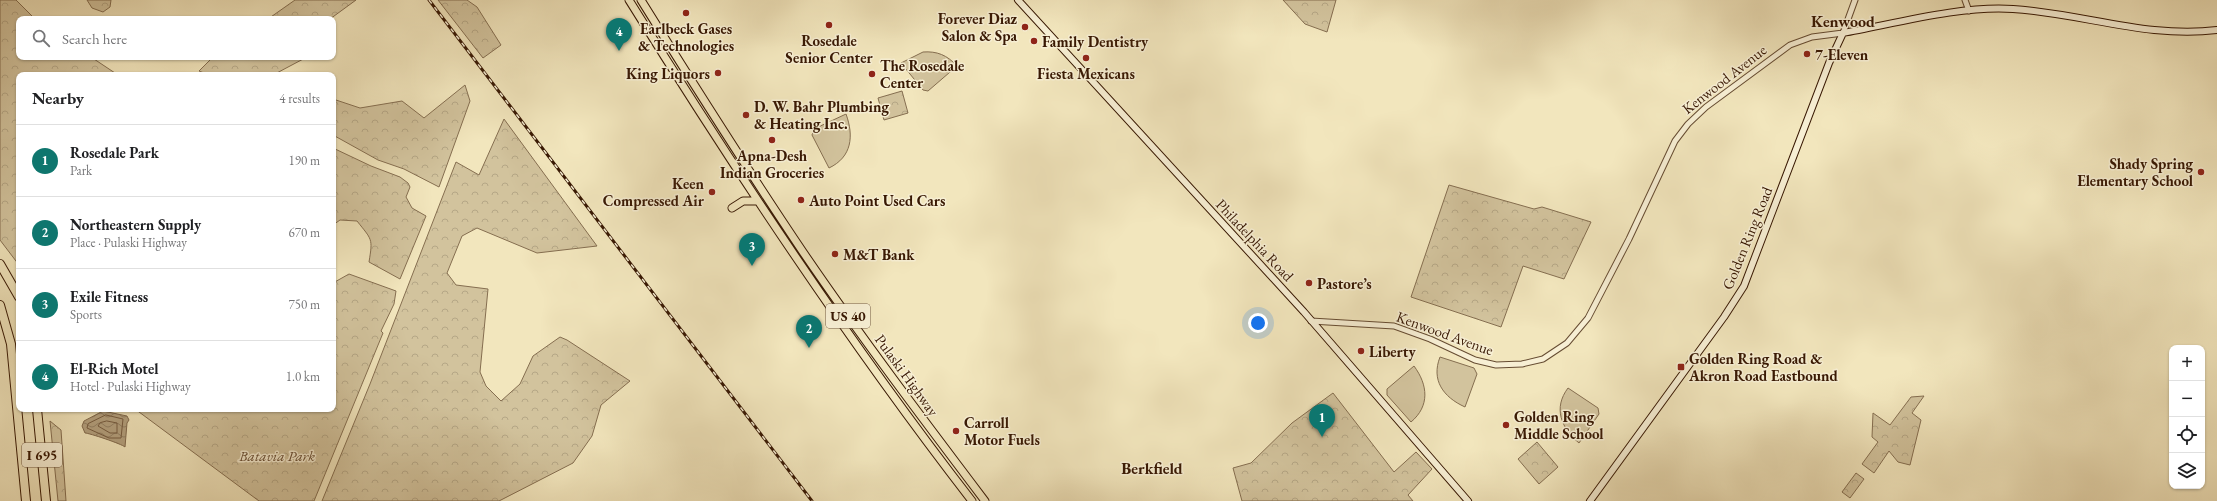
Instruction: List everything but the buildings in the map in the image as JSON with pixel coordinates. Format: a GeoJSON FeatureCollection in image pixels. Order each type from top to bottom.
{"type":"FeatureCollection","features":[{"type":"Feature","properties":{"kind":"highway","name":"Pulaski Highway"},"geometry":{"type":"LineString","coordinates":[[629,0],[757,201],[851,339],[972,501]]}},
{"type":"Feature","properties":{"kind":"highway","name":"Pulaski Highway"},"geometry":{"type":"LineString","coordinates":[[641,0],[724,132],[804,253],[888,372],[985,501]]}},
{"type":"Feature","properties":{"kind":"highway"},"geometry":{"type":"LineString","coordinates":[[732,208],[743,202],[757,201]]}},
{"type":"Feature","properties":{"kind":"highway"},"geometry":{"type":"LineString","coordinates":[[0,264],[16,292]]}},
{"type":"Feature","properties":{"kind":"highway","name":"I 695"},"geometry":{"type":"LineString","coordinates":[[0,305],[10,338],[16,399]]}},
{"type":"Feature","properties":{"kind":"highway","name":"I 695"},"geometry":{"type":"LineString","coordinates":[[17,412],[26,501]]}},
{"type":"Feature","properties":{"kind":"highway","name":"I 695"},"geometry":{"type":"LineString","coordinates":[[37,412],[46,501]]}},
{"type":"Feature","properties":{"kind":"main road","name":"Philadelphia Road"},"geometry":{"type":"LineString","coordinates":[[1018,0],[1311,320],[1468,501]]}},
{"type":"Feature","properties":{"kind":"main road","name":"Kenwood Avenue"},"geometry":{"type":"LineString","coordinates":[[1843,33],[1969,11],[2009,8],[2173,32],[2217,30]]}},
{"type":"Feature","properties":{"kind":"main road","name":"Golden Ring Road"},"geometry":{"type":"LineString","coordinates":[[1590,501],[1724,317],[1744,286],[1829,63],[1843,33]]}},
{"type":"Feature","properties":{"kind":"street","name":"Golden Ring Road"},"geometry":{"type":"LineString","coordinates":[[1843,33],[1855,0]]}},
{"type":"Feature","properties":{"kind":"street"},"geometry":{"type":"LineString","coordinates":[[1965,0],[1969,11]]}},
{"type":"Feature","properties":{"kind":"street","name":"Kenwood Avenue"},"geometry":{"type":"LineString","coordinates":[[1311,320],[1369,323],[1402,328],[1475,360],[1496,365],[1522,364],[1543,359],[1567,343],[1588,318],[1631,235],[1651,189],[1675,141],[1688,124],[1717,99],[1790,45],[1812,37],[1843,33]]}},
{"type":"Feature","properties":{"kind":"green space"},"geometry":{"type":"Polygon","coordinates":[[[0,0],[16,0],[32,16],[16,16],[16,60],[96,60],[114,72],[16,72],[16,261],[0,240],[0,0]]]}},
{"type":"Feature","properties":{"kind":"green space"},"geometry":{"type":"Polygon","coordinates":[[[87,0],[111,0],[110,7],[103,12],[92,8],[87,0]]]}},
{"type":"Feature","properties":{"kind":"green space"},"geometry":{"type":"Polygon","coordinates":[[[295,0],[356,0],[334,16],[272,16],[295,0]]]}},
{"type":"Feature","properties":{"kind":"green space"},"geometry":{"type":"Polygon","coordinates":[[[438,0],[467,0],[477,7],[501,45],[483,58],[438,0]]]}},
{"type":"Feature","properties":{"kind":"green space"},"geometry":{"type":"Polygon","coordinates":[[[1283,0],[1336,0],[1327,32],[1305,24],[1283,0]]]}},
{"type":"Feature","properties":{"kind":"green space"},"geometry":{"type":"Polygon","coordinates":[[[923,52],[942,54],[957,66],[928,91],[923,90],[901,63],[923,52]]]}},
{"type":"Feature","properties":{"kind":"green space"},"geometry":{"type":"Polygon","coordinates":[[[210,60],[301,60],[279,72],[199,71],[210,60]]]}},
{"type":"Feature","properties":{"kind":"green space"},"geometry":{"type":"Polygon","coordinates":[[[465,85],[470,101],[439,187],[404,169],[378,160],[336,137],[336,100],[360,108],[402,101],[424,118],[465,85]]]}},
{"type":"Feature","properties":{"kind":"green space"},"geometry":{"type":"Polygon","coordinates":[[[902,91],[908,113],[884,120],[878,98],[902,91]]]}},
{"type":"Feature","properties":{"kind":"green space"},"geometry":{"type":"Polygon","coordinates":[[[846,114],[850,130],[847,152],[837,163],[829,168],[812,135],[814,129],[846,114]]]}},
{"type":"Feature","properties":{"kind":"green space"},"geometry":{"type":"Polygon","coordinates":[[[504,119],[597,246],[537,253],[477,228],[462,236],[447,273],[456,285],[488,289],[480,372],[486,386],[501,401],[520,384],[533,356],[560,337],[630,381],[601,405],[592,436],[573,463],[499,501],[322,501],[370,384],[456,162],[479,175],[504,119]]]}},
{"type":"Feature","properties":{"kind":"green space"},"geometry":{"type":"Polygon","coordinates":[[[336,149],[371,166],[400,177],[408,183],[410,187],[406,197],[412,208],[426,216],[400,279],[369,262],[371,243],[366,232],[357,221],[340,220],[336,223],[336,149]]]}},
{"type":"Feature","properties":{"kind":"green space"},"geometry":{"type":"Polygon","coordinates":[[[1449,185],[1534,209],[1542,207],[1591,222],[1564,279],[1523,266],[1501,327],[1411,297],[1449,185]]]}},
{"type":"Feature","properties":{"kind":"green space","name":"Batavia Park"},"geometry":{"type":"Polygon","coordinates":[[[349,274],[396,291],[394,304],[381,331],[383,333],[314,501],[259,501],[139,412],[336,412],[336,281],[349,274]]]}},
{"type":"Feature","properties":{"kind":"green space"},"geometry":{"type":"Polygon","coordinates":[[[1440,357],[1474,368],[1477,374],[1465,407],[1457,403],[1445,393],[1441,387],[1437,373],[1440,357]]]}},
{"type":"Feature","properties":{"kind":"green space"},"geometry":{"type":"Polygon","coordinates":[[[1414,366],[1419,373],[1425,395],[1421,409],[1411,422],[1387,395],[1387,389],[1414,366]]]}},
{"type":"Feature","properties":{"kind":"green space"},"geometry":{"type":"Polygon","coordinates":[[[1568,388],[1598,408],[1599,414],[1579,443],[1568,431],[1561,417],[1561,403],[1563,395],[1568,388]]]}},
{"type":"Feature","properties":{"kind":"green space"},"geometry":{"type":"Polygon","coordinates":[[[1333,393],[1394,472],[1416,452],[1432,469],[1408,495],[1413,501],[1242,501],[1233,468],[1251,463],[1292,423],[1333,393]]]}},
{"type":"Feature","properties":{"kind":"green space"},"geometry":{"type":"Polygon","coordinates":[[[1924,396],[1912,413],[1921,420],[1910,465],[1898,462],[1889,451],[1874,473],[1862,464],[1878,442],[1872,437],[1873,413],[1890,425],[1911,397],[1924,396]]]}},
{"type":"Feature","properties":{"kind":"green space"},"geometry":{"type":"Polygon","coordinates":[[[50,421],[61,430],[66,501],[58,501],[50,421]]]}},
{"type":"Feature","properties":{"kind":"green space"},"geometry":{"type":"Polygon","coordinates":[[[1537,442],[1558,467],[1539,484],[1518,459],[1537,442]]]}},
{"type":"Feature","properties":{"kind":"green space"},"geometry":{"type":"Polygon","coordinates":[[[1856,473],[1864,479],[1850,498],[1842,492],[1856,473]]]}},
{"type":"Feature","properties":{"kind":"water"},"geometry":{"type":"Polygon","coordinates":[[[101,412],[127,416],[129,420],[127,423],[125,447],[85,433],[82,426],[84,421],[101,412]]]}},
{"type":"Feature","properties":{"kind":"railway"},"geometry":{"type":"LineString","coordinates":[[429,0],[812,501]]}},
{"type":"Feature","properties":{"kind":"place","name":"Earlbeck Gases & Technologies"},"geometry":{"type":"Point","coordinates":[686,13]}},
{"type":"Feature","properties":{"kind":"place","name":"Rosedale Senior Center"},"geometry":{"type":"Point","coordinates":[829,25]}},
{"type":"Feature","properties":{"kind":"place","name":"Forever Diaz Salon & Spa"},"geometry":{"type":"Point","coordinates":[1025,27]}},
{"type":"Feature","properties":{"kind":"place","name":"Family Dentistry"},"geometry":{"type":"Point","coordinates":[1034,41]}},
{"type":"Feature","properties":{"kind":"place","name":"El-Rich Motel"},"geometry":{"type":"Point","coordinates":[619,51]}},
{"type":"Feature","properties":{"kind":"place","name":"7-Eleven"},"geometry":{"type":"Point","coordinates":[1807,54]}},
{"type":"Feature","properties":{"kind":"place","name":"Fiesta Mexicans"},"geometry":{"type":"Point","coordinates":[1086,58]}},
{"type":"Feature","properties":{"kind":"place","name":"King Liquors"},"geometry":{"type":"Point","coordinates":[718,73]}},
{"type":"Feature","properties":{"kind":"place","name":"The Rosedale Center"},"geometry":{"type":"Point","coordinates":[872,74]}},
{"type":"Feature","properties":{"kind":"place","name":"D. W. Bahr Plumbing & Heating Inc."},"geometry":{"type":"Point","coordinates":[746,115]}},
{"type":"Feature","properties":{"kind":"place","name":"Apna-Desh Indian Groceries"},"geometry":{"type":"Point","coordinates":[772,140]}},
{"type":"Feature","properties":{"kind":"place","name":"Shady Spring Elementary School"},"geometry":{"type":"Point","coordinates":[2201,172]}},
{"type":"Feature","properties":{"kind":"place","name":"Keen Compressed Air"},"geometry":{"type":"Point","coordinates":[712,192]}},
{"type":"Feature","properties":{"kind":"place","name":"Auto Point Used Cars"},"geometry":{"type":"Point","coordinates":[801,200]}},
{"type":"Feature","properties":{"kind":"place","name":"M&T Bank"},"geometry":{"type":"Point","coordinates":[835,254]}},
{"type":"Feature","properties":{"kind":"place","name":"Exile Fitness"},"geometry":{"type":"Point","coordinates":[752,266]}},
{"type":"Feature","properties":{"kind":"place","name":"Pastore’s"},"geometry":{"type":"Point","coordinates":[1309,283]}},
{"type":"Feature","properties":{"kind":"place","name":"Northeastern Supply"},"geometry":{"type":"Point","coordinates":[809,348]}},
{"type":"Feature","properties":{"kind":"place","name":"Liberty"},"geometry":{"type":"Point","coordinates":[1361,351]}},
{"type":"Feature","properties":{"kind":"place","name":"Golden Ring Road & Akron Road Eastbound"},"geometry":{"type":"Point","coordinates":[1681,367]}},
{"type":"Feature","properties":{"kind":"place","name":"Golden Ring Middle School"},"geometry":{"type":"Point","coordinates":[1506,425]}},
{"type":"Feature","properties":{"kind":"place","name":"Carroll Motor Fuels"},"geometry":{"type":"Point","coordinates":[956,431]}},
{"type":"Feature","properties":{"kind":"place","name":"Rosedale Park"},"geometry":{"type":"Point","coordinates":[1322,437]}},
{"type":"Feature","properties":{"kind":"district","name":"Kenwood"},"geometry":{"type":"Point","coordinates":[1843,21]}},
{"type":"Feature","properties":{"kind":"district","name":"Berkfield"},"geometry":{"type":"Point","coordinates":[1152,468]}}]}
